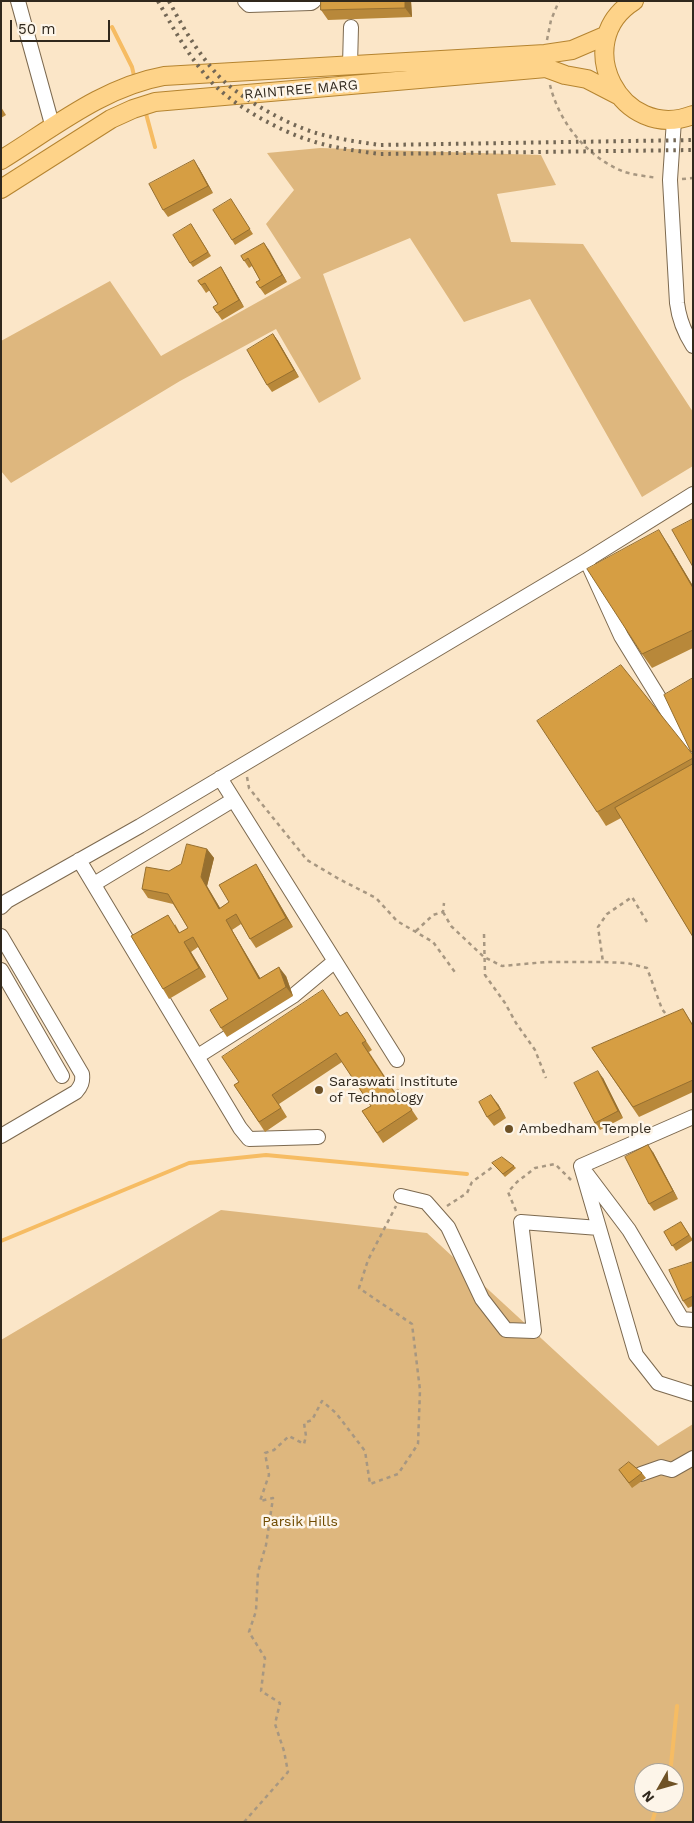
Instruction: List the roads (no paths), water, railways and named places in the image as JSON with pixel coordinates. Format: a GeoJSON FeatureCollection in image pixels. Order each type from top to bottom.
{"type":"FeatureCollection","features":[{"type":"Feature","properties":{"kind":"main road"},"geometry":{"type":"LineString","coordinates":[[634,1],[619,14],[607,36],[604,60],[607,73],[618,95],[638,112],[661,119],[674,120],[693,115]]}},
{"type":"Feature","properties":{"kind":"main road","name":"RAINTREE MARG"},"geometry":{"type":"LineString","coordinates":[[1,189],[111,119],[139,107],[167,100],[251,95],[546,61],[607,36]]}},
{"type":"Feature","properties":{"kind":"main road","name":"RAINTREE MARG"},"geometry":{"type":"LineString","coordinates":[[1,160],[100,98],[131,84],[164,76],[350,65],[546,61],[565,75],[587,79],[618,95]]}},
{"type":"Feature","properties":{"kind":"street"},"geometry":{"type":"LineString","coordinates":[[18,1],[52,128]]}},
{"type":"Feature","properties":{"kind":"street"},"geometry":{"type":"LineString","coordinates":[[244,1],[249,6],[311,3],[314,1]]}},
{"type":"Feature","properties":{"kind":"street"},"geometry":{"type":"LineString","coordinates":[[350,65],[351,27]]}},
{"type":"Feature","properties":{"kind":"street"},"geometry":{"type":"LineString","coordinates":[[674,120],[670,180],[678,314],[682,327],[693,346]]}},
{"type":"Feature","properties":{"kind":"street"},"geometry":{"type":"LineString","coordinates":[[1,907],[7,900],[220,778],[587,560],[693,494]]}},
{"type":"Feature","properties":{"kind":"street"},"geometry":{"type":"LineString","coordinates":[[587,560],[606,606],[622,636],[693,753]]}},
{"type":"Feature","properties":{"kind":"street"},"geometry":{"type":"LineString","coordinates":[[220,778],[397,1060]]}},
{"type":"Feature","properties":{"kind":"street"},"geometry":{"type":"LineString","coordinates":[[94,884],[233,800]]}},
{"type":"Feature","properties":{"kind":"street"},"geometry":{"type":"LineString","coordinates":[[79,860],[240,1128],[249,1139],[318,1137]]}},
{"type":"Feature","properties":{"kind":"street"},"geometry":{"type":"LineString","coordinates":[[1,936],[82,1074],[81,1086],[76,1092],[1,1136]]}},
{"type":"Feature","properties":{"kind":"street"},"geometry":{"type":"LineString","coordinates":[[198,1056],[293,996],[336,961]]}},
{"type":"Feature","properties":{"kind":"street"},"geometry":{"type":"LineString","coordinates":[[1,970],[62,1076]]}},
{"type":"Feature","properties":{"kind":"street"},"geometry":{"type":"LineString","coordinates":[[581,1166],[693,1117]]}},
{"type":"Feature","properties":{"kind":"street"},"geometry":{"type":"LineString","coordinates":[[581,1166],[636,1355],[658,1383],[693,1394]]}},
{"type":"Feature","properties":{"kind":"street"},"geometry":{"type":"LineString","coordinates":[[581,1166],[629,1230],[682,1319],[693,1320]]}},
{"type":"Feature","properties":{"kind":"street"},"geometry":{"type":"LineString","coordinates":[[401,1196],[426,1202],[448,1227],[482,1299],[506,1330],[534,1331],[521,1222],[599,1228]]}},
{"type":"Feature","properties":{"kind":"street"},"geometry":{"type":"LineString","coordinates":[[641,1474],[661,1468],[672,1470],[693,1458]]}},
{"type":"Feature","properties":{"kind":"waterway"},"geometry":{"type":"LineString","coordinates":[[112,27],[132,67],[135,80]]}},
{"type":"Feature","properties":{"kind":"waterway"},"geometry":{"type":"LineString","coordinates":[[145,110],[155,147]]}},
{"type":"Feature","properties":{"kind":"waterway"},"geometry":{"type":"LineString","coordinates":[[1,1241],[189,1163],[266,1155],[467,1174]]}},
{"type":"Feature","properties":{"kind":"waterway"},"geometry":{"type":"LineString","coordinates":[[671,1763],[677,1706]]}},
{"type":"Feature","properties":{"kind":"waterway"},"geometry":{"type":"LineString","coordinates":[[652,1822],[655,1813]]}},
{"type":"Feature","properties":{"kind":"railway"},"geometry":{"type":"LineString","coordinates":[[158,1],[187,51],[217,88],[242,107],[271,124],[299,137],[320,143],[380,154],[693,150]]}},
{"type":"Feature","properties":{"kind":"railway"},"geometry":{"type":"LineString","coordinates":[[169,1],[184,29],[208,64],[224,81],[248,99],[276,116],[304,129],[324,135],[380,145],[693,140]]}},
{"type":"Feature","properties":{"kind":"place","name":"Saraswati Institute of Technology"},"geometry":{"type":"Point","coordinates":[319,1090]}},
{"type":"Feature","properties":{"kind":"place","name":"Ambedham Temple"},"geometry":{"type":"Point","coordinates":[509,1129]}},
{"type":"Feature","properties":{"kind":"park label","name":"Parsik Hills"},"geometry":{"type":"Point","coordinates":[300,1522]}}]}
